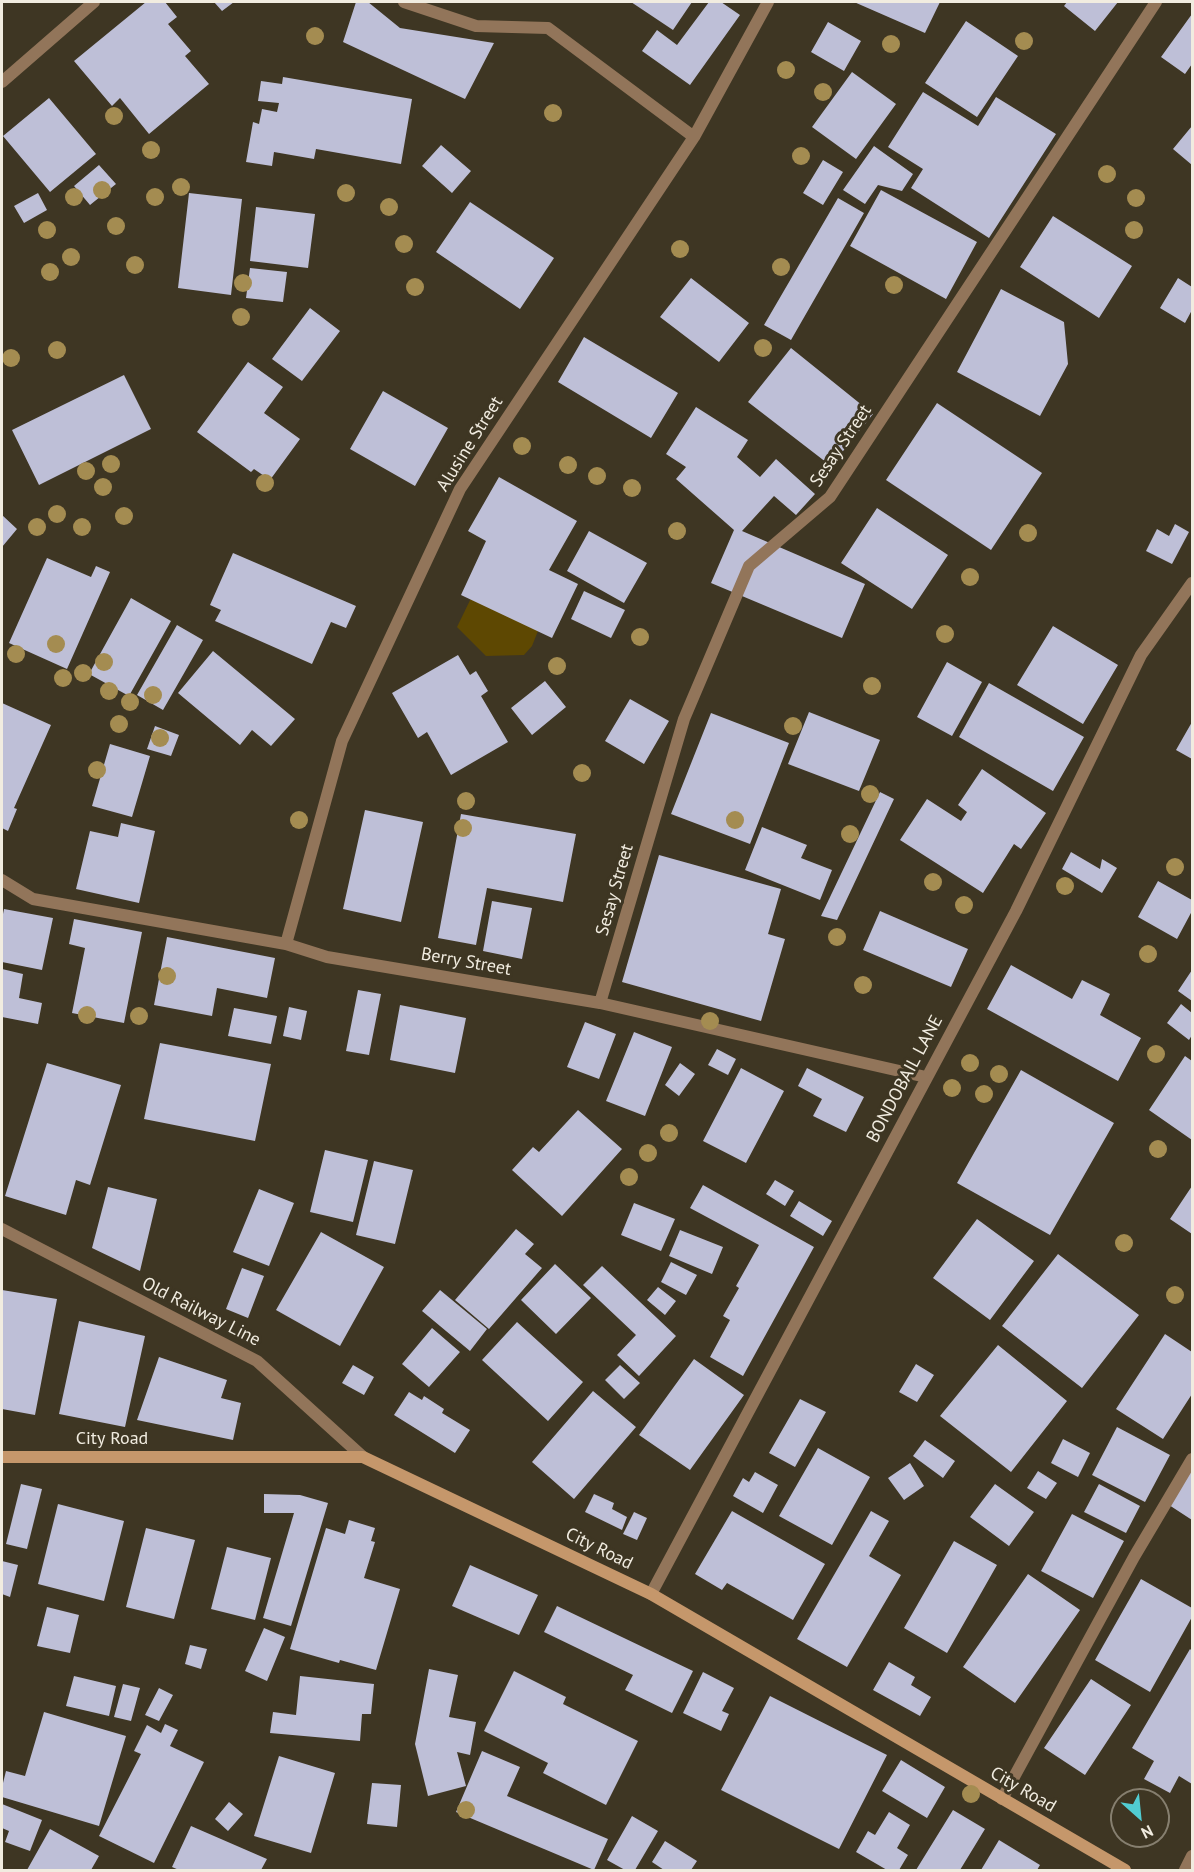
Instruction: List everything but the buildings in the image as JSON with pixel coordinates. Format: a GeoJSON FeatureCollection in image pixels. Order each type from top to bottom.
{"type":"FeatureCollection","features":[{"type":"Feature","properties":{"kind":"main road","name":"City Road"},"geometry":{"type":"LineString","coordinates":[[2,1456],[363,1456],[651,1594],[1125,1870]]}},
{"type":"Feature","properties":{"kind":"street"},"geometry":{"type":"LineString","coordinates":[[2,82],[94,2]]}},
{"type":"Feature","properties":{"kind":"street"},"geometry":{"type":"LineString","coordinates":[[404,2],[476,26],[548,28],[694,137]]}},
{"type":"Feature","properties":{"kind":"street","name":"Alusine Street"},"geometry":{"type":"LineString","coordinates":[[286,944],[342,741],[460,489],[694,137],[768,2]]}},
{"type":"Feature","properties":{"kind":"street","name":"Sesay Street"},"geometry":{"type":"LineString","coordinates":[[600,1004],[684,719],[749,566],[830,497],[1156,2]]}},
{"type":"Feature","properties":{"kind":"street","name":"BONDOBAIL LANE"},"geometry":{"type":"LineString","coordinates":[[651,1594],[1016,911],[1142,655],[1192,583]]}},
{"type":"Feature","properties":{"kind":"street","name":"Berry Street"},"geometry":{"type":"LineString","coordinates":[[2,880],[33,898],[286,944],[327,957],[600,1004],[926,1077]]}},
{"type":"Feature","properties":{"kind":"street","name":"Old Railway Line"},"geometry":{"type":"LineString","coordinates":[[2,1229],[257,1361],[363,1456]]}},
{"type":"Feature","properties":{"kind":"street"},"geometry":{"type":"LineString","coordinates":[[1002,1799],[1134,1557],[1192,1459]]}},
{"type":"Feature","properties":{"kind":"street"},"geometry":{"type":"LineString","coordinates":[[1185,1870],[1192,1856]]}},
{"type":"Feature","properties":{"kind":"shaded area"},"geometry":{"type":"Polygon","coordinates":[[[475,590],[540,626],[532,646],[524,655],[486,656],[457,627],[475,590]]]}}]}
